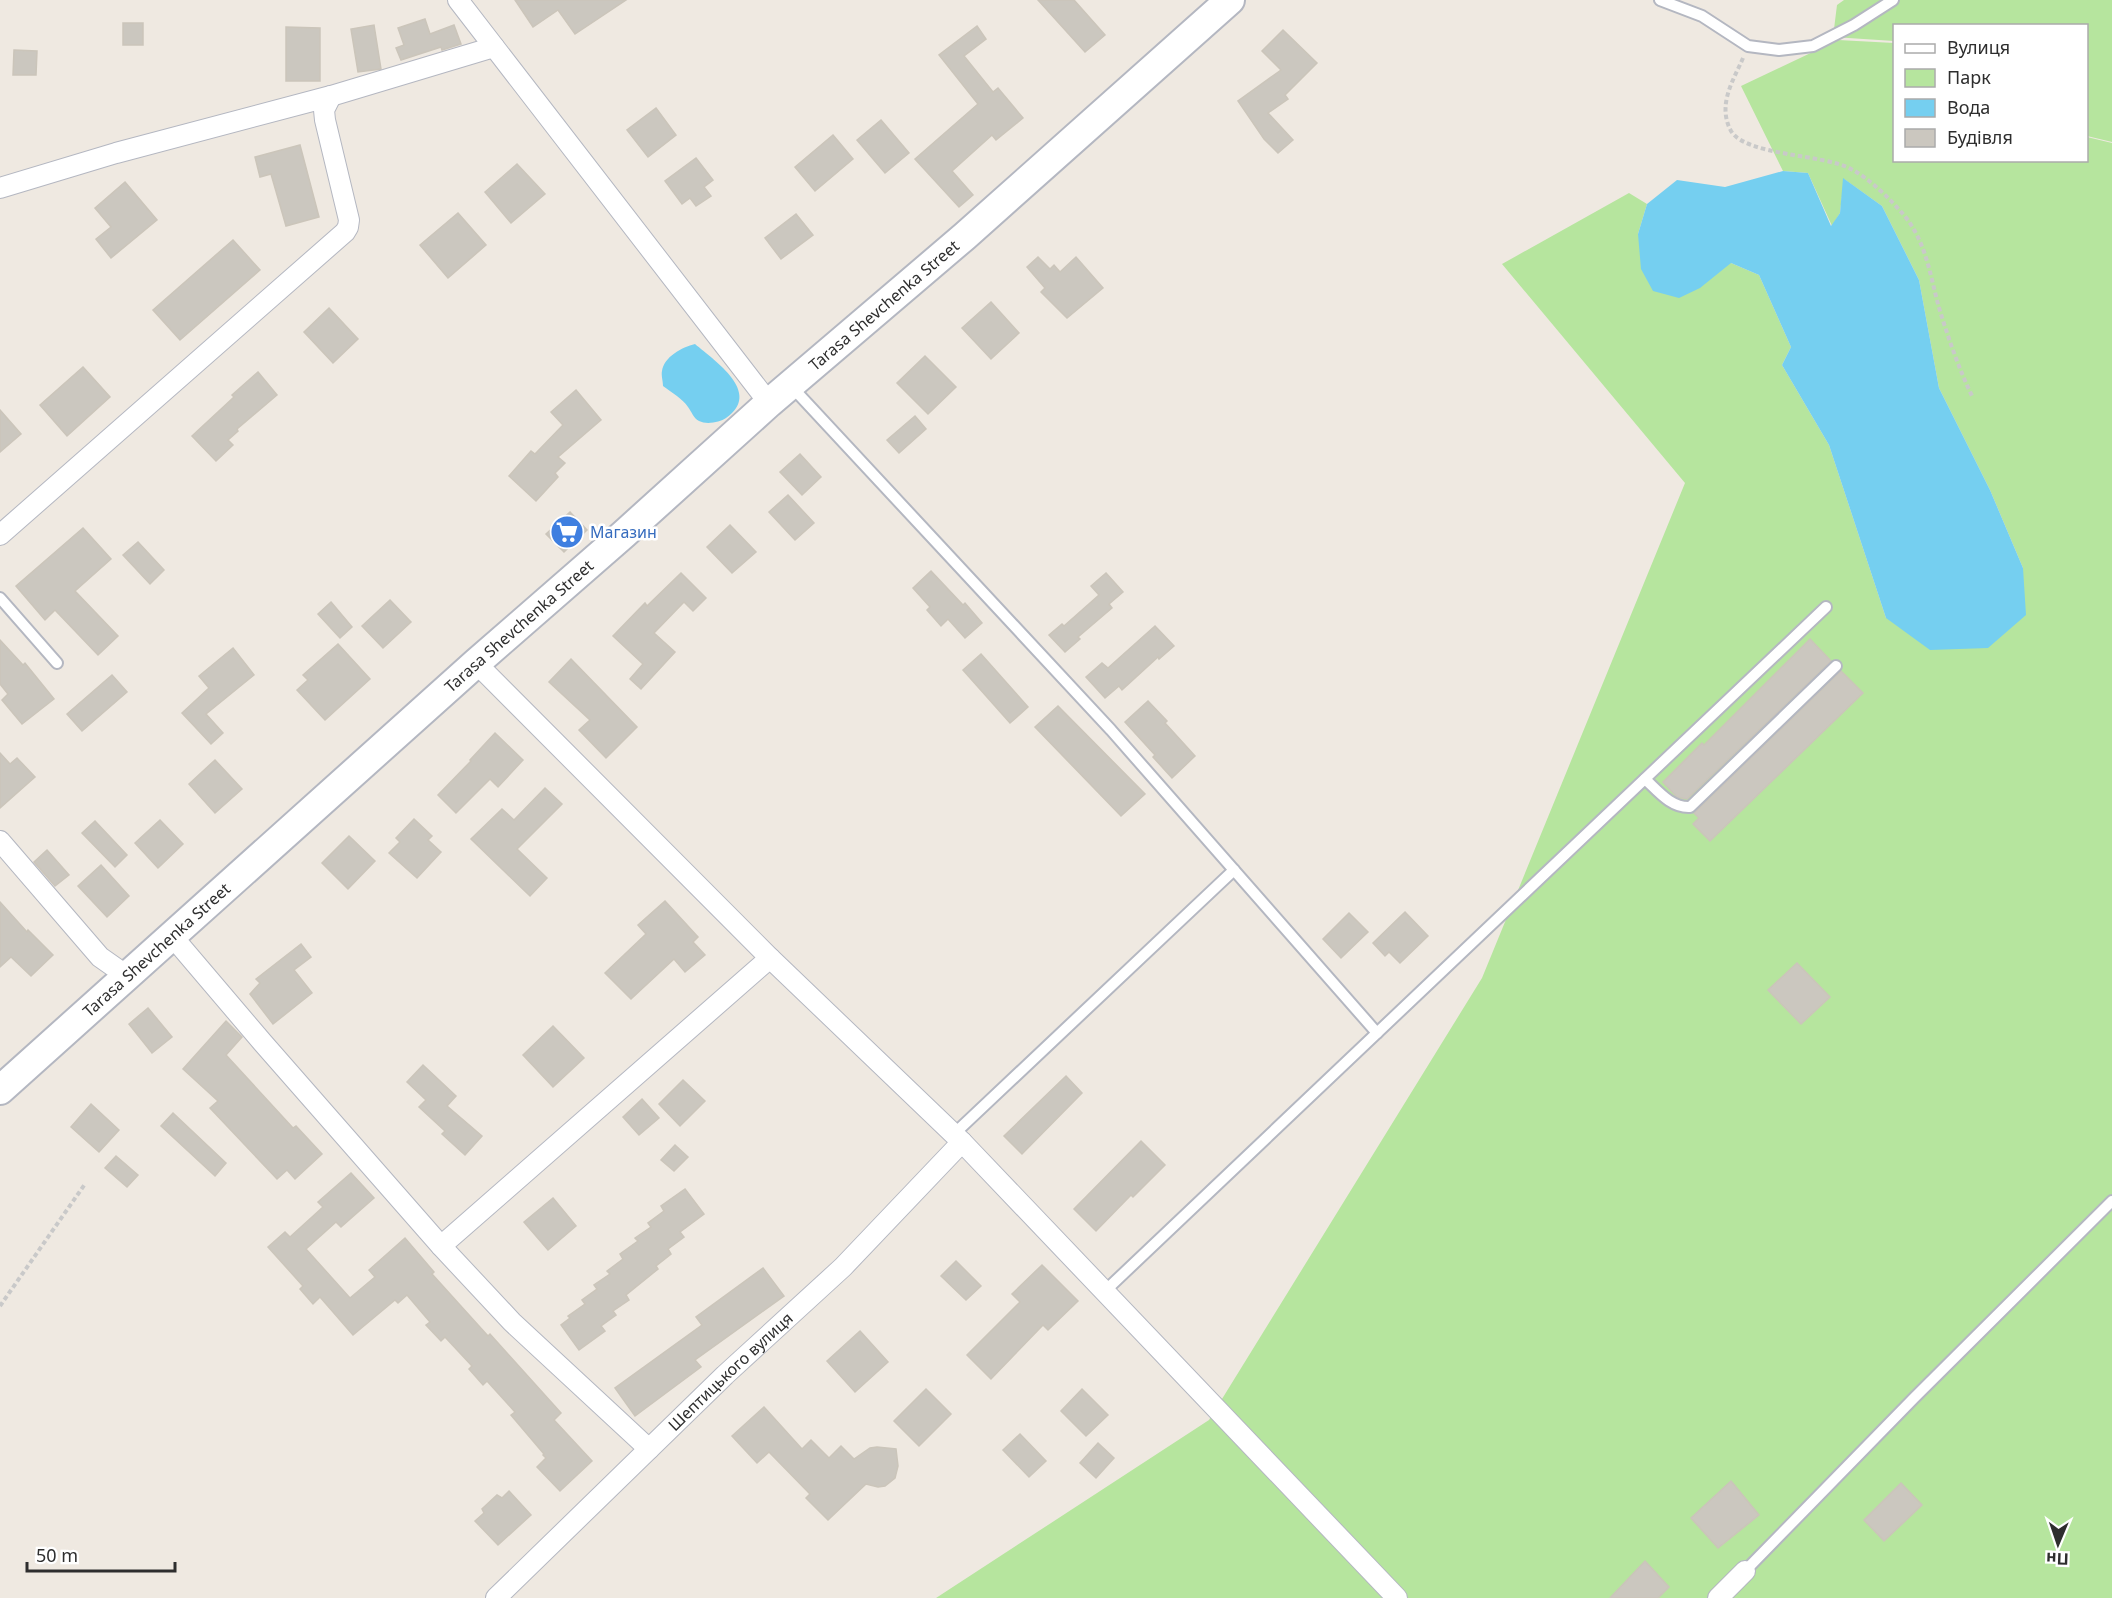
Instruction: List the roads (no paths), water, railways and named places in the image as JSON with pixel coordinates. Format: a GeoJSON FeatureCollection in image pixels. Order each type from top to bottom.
{"type":"FeatureCollection","features":[{"type":"Feature","properties":{"kind":"street"},"geometry":{"type":"LineString","coordinates":[[458,0],[494,47],[780,394]]}},
{"type":"Feature","properties":{"kind":"street","name":"Tarasa Shevchenka Street"},"geometry":{"type":"LineString","coordinates":[[0,1090],[476,663],[780,394],[965,236],[1225,2]]}},
{"type":"Feature","properties":{"kind":"street"},"geometry":{"type":"LineString","coordinates":[[0,188],[116,153],[331,96],[494,47]]}},
{"type":"Feature","properties":{"kind":"street"},"geometry":{"type":"LineString","coordinates":[[0,535],[345,232],[349,220],[324,115],[331,96]]}},
{"type":"Feature","properties":{"kind":"street"},"geometry":{"type":"LineString","coordinates":[[476,663],[770,957],[958,1138],[1397,1598]]}},
{"type":"Feature","properties":{"kind":"street"},"geometry":{"type":"LineString","coordinates":[[0,841],[100,957],[127,976]]}},
{"type":"Feature","properties":{"kind":"street"},"geometry":{"type":"LineString","coordinates":[[172,936],[441,1246],[512,1322],[649,1449]]}},
{"type":"Feature","properties":{"kind":"street"},"geometry":{"type":"LineString","coordinates":[[441,1246],[770,957]]}},
{"type":"Feature","properties":{"kind":"street","name":"Шептицького вулиця"},"geometry":{"type":"LineString","coordinates":[[496,1598],[725,1375],[843,1267],[958,1138]]}},
{"type":"Feature","properties":{"kind":"street"},"geometry":{"type":"LineString","coordinates":[[1718,1598],[1745,1571]]}},
{"type":"Feature","properties":{"kind":"lane"},"geometry":{"type":"LineString","coordinates":[[1660,0],[1702,16],[1748,46],[1779,50],[1813,46],[1854,25],[1893,0]]}},
{"type":"Feature","properties":{"kind":"lane"},"geometry":{"type":"LineString","coordinates":[[780,394],[1111,730],[1377,1033]]}},
{"type":"Feature","properties":{"kind":"lane"},"geometry":{"type":"LineString","coordinates":[[0,598],[57,663]]}},
{"type":"Feature","properties":{"kind":"lane"},"geometry":{"type":"LineString","coordinates":[[1105,1291],[1826,607]]}},
{"type":"Feature","properties":{"kind":"lane"},"geometry":{"type":"LineString","coordinates":[[1645,779],[1674,805],[1682,808],[1690,807],[1836,666]]}},
{"type":"Feature","properties":{"kind":"lane"},"geometry":{"type":"LineString","coordinates":[[958,1138],[1234,870]]}},
{"type":"Feature","properties":{"kind":"lane"},"geometry":{"type":"LineString","coordinates":[[1745,1571],[1914,1398],[2112,1201]]}},
{"type":"Feature","properties":{"kind":"water"},"geometry":{"type":"Polygon","coordinates":[[[1783,171],[1808,173],[1831,226],[1840,213],[1843,178],[1882,206],[1919,280],[1939,388],[1990,490],[2023,568],[2026,615],[1988,648],[1930,650],[1886,618],[1829,445],[1782,365],[1791,347],[1759,275],[1731,263],[1700,288],[1679,298],[1653,291],[1641,269],[1638,234],[1647,204],[1677,180],[1725,187],[1783,171]]]}},
{"type":"Feature","properties":{"kind":"water"},"geometry":{"type":"Polygon","coordinates":[[[695,344],[723,368],[738,388],[740,398],[736,408],[720,421],[709,423],[699,421],[683,401],[663,386],[662,373],[666,361],[679,350],[695,344]]]}},
{"type":"Feature","properties":{"kind":"place","name":"Магазин"},"geometry":{"type":"Point","coordinates":[567,532]}}]}
